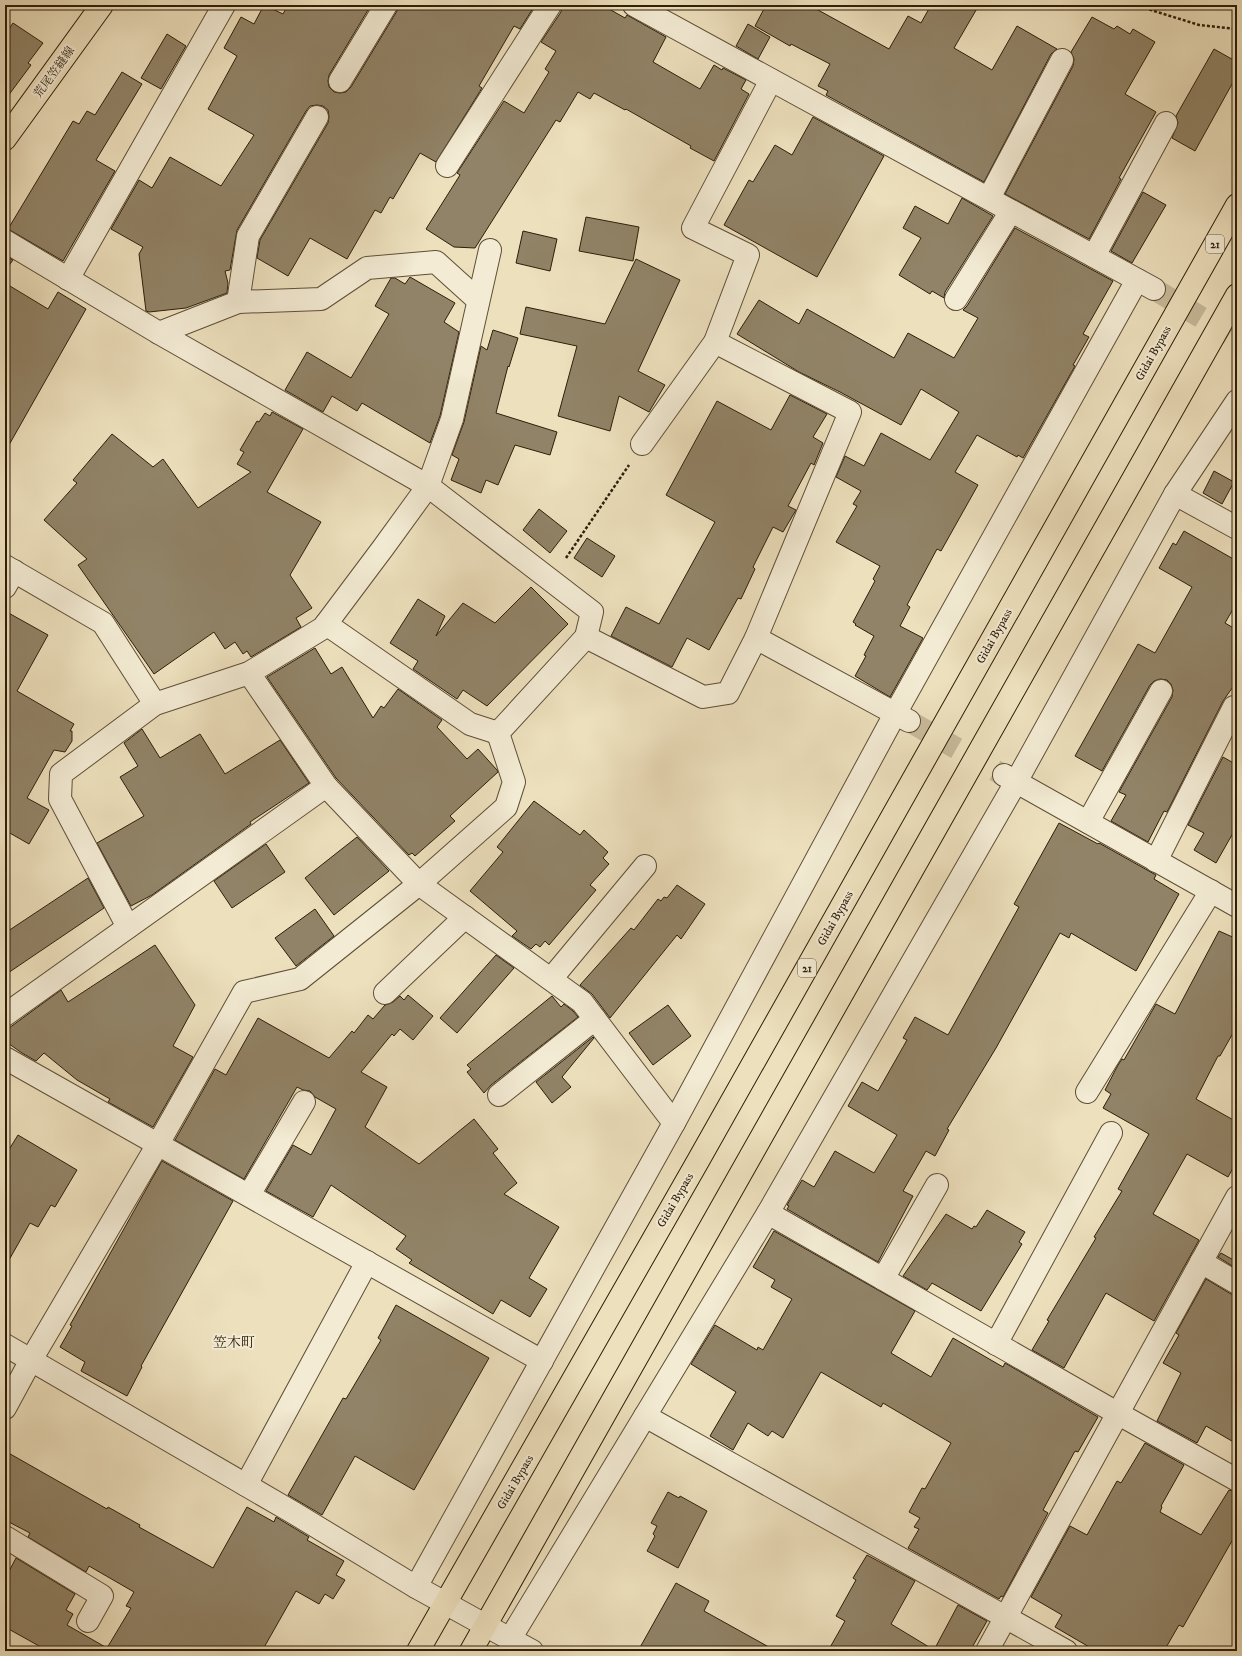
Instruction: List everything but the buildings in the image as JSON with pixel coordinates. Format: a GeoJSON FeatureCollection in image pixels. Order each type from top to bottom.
{"type":"FeatureCollection","features":[{"type":"Feature","properties":{"kind":"main road","name":"荒尾笠縫線"},"geometry":{"type":"LineString","coordinates":[[5,139],[102,5]]}},
{"type":"Feature","properties":{"kind":"main road","name":"Gidai Bypass"},"geometry":{"type":"LineString","coordinates":[[418,1651],[698,1161],[1237,204]]}},
{"type":"Feature","properties":{"kind":"main road"},"geometry":{"type":"LineString","coordinates":[[471,1651],[1235,300]]}},
{"type":"Feature","properties":{"kind":"street"},"geometry":{"type":"LineString","coordinates":[[68,278],[224,5]]}},
{"type":"Feature","properties":{"kind":"street"},"geometry":{"type":"LineString","coordinates":[[340,82],[386,5]]}},
{"type":"Feature","properties":{"kind":"street"},"geometry":{"type":"LineString","coordinates":[[447,166],[550,5]]}},
{"type":"Feature","properties":{"kind":"street"},"geometry":{"type":"LineString","coordinates":[[416,1587],[674,1124],[1146,284],[634,5]]}},
{"type":"Feature","properties":{"kind":"street"},"geometry":{"type":"LineString","coordinates":[[989,198],[1062,60]]}},
{"type":"Feature","properties":{"kind":"street"},"geometry":{"type":"LineString","coordinates":[[642,444],[715,342],[748,255],[694,228],[771,80]]}},
{"type":"Feature","properties":{"kind":"street"},"geometry":{"type":"LineString","coordinates":[[238,302],[248,236],[317,117]]}},
{"type":"Feature","properties":{"kind":"street"},"geometry":{"type":"LineString","coordinates":[[1094,256],[1166,124]]}},
{"type":"Feature","properties":{"kind":"street"},"geometry":{"type":"LineString","coordinates":[[956,299],[1011,211]]}},
{"type":"Feature","properties":{"kind":"street"},"geometry":{"type":"LineString","coordinates":[[5,241],[159,333],[428,486],[592,612],[586,637],[498,733]]}},
{"type":"Feature","properties":{"kind":"street"},"geometry":{"type":"LineString","coordinates":[[128,927],[60,799],[61,774],[155,704],[249,673],[323,628],[428,486],[452,419],[490,250]]}},
{"type":"Feature","properties":{"kind":"street"},"geometry":{"type":"LineString","coordinates":[[159,333],[238,302],[321,299],[367,268],[436,262],[478,300]]}},
{"type":"Feature","properties":{"kind":"street"},"geometry":{"type":"LineString","coordinates":[[586,637],[703,697],[728,693],[756,638],[850,412],[715,342]]}},
{"type":"Feature","properties":{"kind":"street"},"geometry":{"type":"LineString","coordinates":[[510,1639],[768,1213],[1010,778],[1175,494],[1237,401]]}},
{"type":"Feature","properties":{"kind":"street"},"geometry":{"type":"LineString","coordinates":[[1175,494],[1237,528]]}},
{"type":"Feature","properties":{"kind":"street"},"geometry":{"type":"LineString","coordinates":[[8,575],[103,623],[155,704]]}},
{"type":"Feature","properties":{"kind":"street"},"geometry":{"type":"LineString","coordinates":[[326,624],[470,724],[498,733]]}},
{"type":"Feature","properties":{"kind":"street"},"geometry":{"type":"LineString","coordinates":[[756,638],[902,718]]}},
{"type":"Feature","properties":{"kind":"street"},"geometry":{"type":"LineString","coordinates":[[249,673],[326,786],[419,884],[582,1002],[674,1124]]}},
{"type":"Feature","properties":{"kind":"street"},"geometry":{"type":"LineString","coordinates":[[1088,822],[1161,691]]}},
{"type":"Feature","properties":{"kind":"street"},"geometry":{"type":"LineString","coordinates":[[1156,861],[1234,707]]}},
{"type":"Feature","properties":{"kind":"street"},"geometry":{"type":"LineString","coordinates":[[5,1408],[31,1360],[158,1144],[244,992],[300,978],[419,884],[506,807],[514,782],[498,733]]}},
{"type":"Feature","properties":{"kind":"street"},"geometry":{"type":"LineString","coordinates":[[1010,778],[1237,906]]}},
{"type":"Feature","properties":{"kind":"street"},"geometry":{"type":"LineString","coordinates":[[5,1015],[326,786]]}},
{"type":"Feature","properties":{"kind":"street"},"geometry":{"type":"LineString","coordinates":[[551,979],[645,866]]}},
{"type":"Feature","properties":{"kind":"street"},"geometry":{"type":"LineString","coordinates":[[1087,1092],[1211,891]]}},
{"type":"Feature","properties":{"kind":"street"},"geometry":{"type":"LineString","coordinates":[[385,993],[465,917]]}},
{"type":"Feature","properties":{"kind":"street"},"geometry":{"type":"LineString","coordinates":[[499,1095],[595,1018]]}},
{"type":"Feature","properties":{"kind":"street"},"geometry":{"type":"LineString","coordinates":[[5,1058],[542,1361]]}},
{"type":"Feature","properties":{"kind":"street"},"geometry":{"type":"LineString","coordinates":[[249,1195],[304,1102]]}},
{"type":"Feature","properties":{"kind":"street"},"geometry":{"type":"LineString","coordinates":[[996,1344],[1111,1133]]}},
{"type":"Feature","properties":{"kind":"street"},"geometry":{"type":"LineString","coordinates":[[883,1279],[937,1185]]}},
{"type":"Feature","properties":{"kind":"street"},"geometry":{"type":"LineString","coordinates":[[987,1651],[1237,1197]]}},
{"type":"Feature","properties":{"kind":"street"},"geometry":{"type":"LineString","coordinates":[[768,1213],[1237,1480]]}},
{"type":"Feature","properties":{"kind":"street"},"geometry":{"type":"LineString","coordinates":[[246,1485],[367,1262]]}},
{"type":"Feature","properties":{"kind":"street"},"geometry":{"type":"LineString","coordinates":[[1201,1262],[1237,1283]]}},
{"type":"Feature","properties":{"kind":"street"},"geometry":{"type":"LineString","coordinates":[[5,1346],[246,1485],[416,1587],[532,1651]]}},
{"type":"Feature","properties":{"kind":"street"},"geometry":{"type":"LineString","coordinates":[[645,1416],[1066,1651]]}},
{"type":"Feature","properties":{"kind":"street"},"geometry":{"type":"LineString","coordinates":[[5,1537],[102,1596],[88,1621]]}},
{"type":"Feature","properties":{"kind":"path"},"geometry":{"type":"LineString","coordinates":[[1135,5],[1199,25],[1237,29]]}},
{"type":"Feature","properties":{"kind":"path"},"geometry":{"type":"LineString","coordinates":[[551,580],[642,444]]}},
{"type":"Feature","properties":{"kind":"tunnel"},"geometry":{"type":"LineString","coordinates":[[1154,289],[1237,339]]}},
{"type":"Feature","properties":{"kind":"tunnel"},"geometry":{"type":"LineString","coordinates":[[909,721],[1003,775]]}},
{"type":"Feature","properties":{"kind":"district","name":"笠木町"},"geometry":{"type":"Point","coordinates":[234,1342]}}]}
